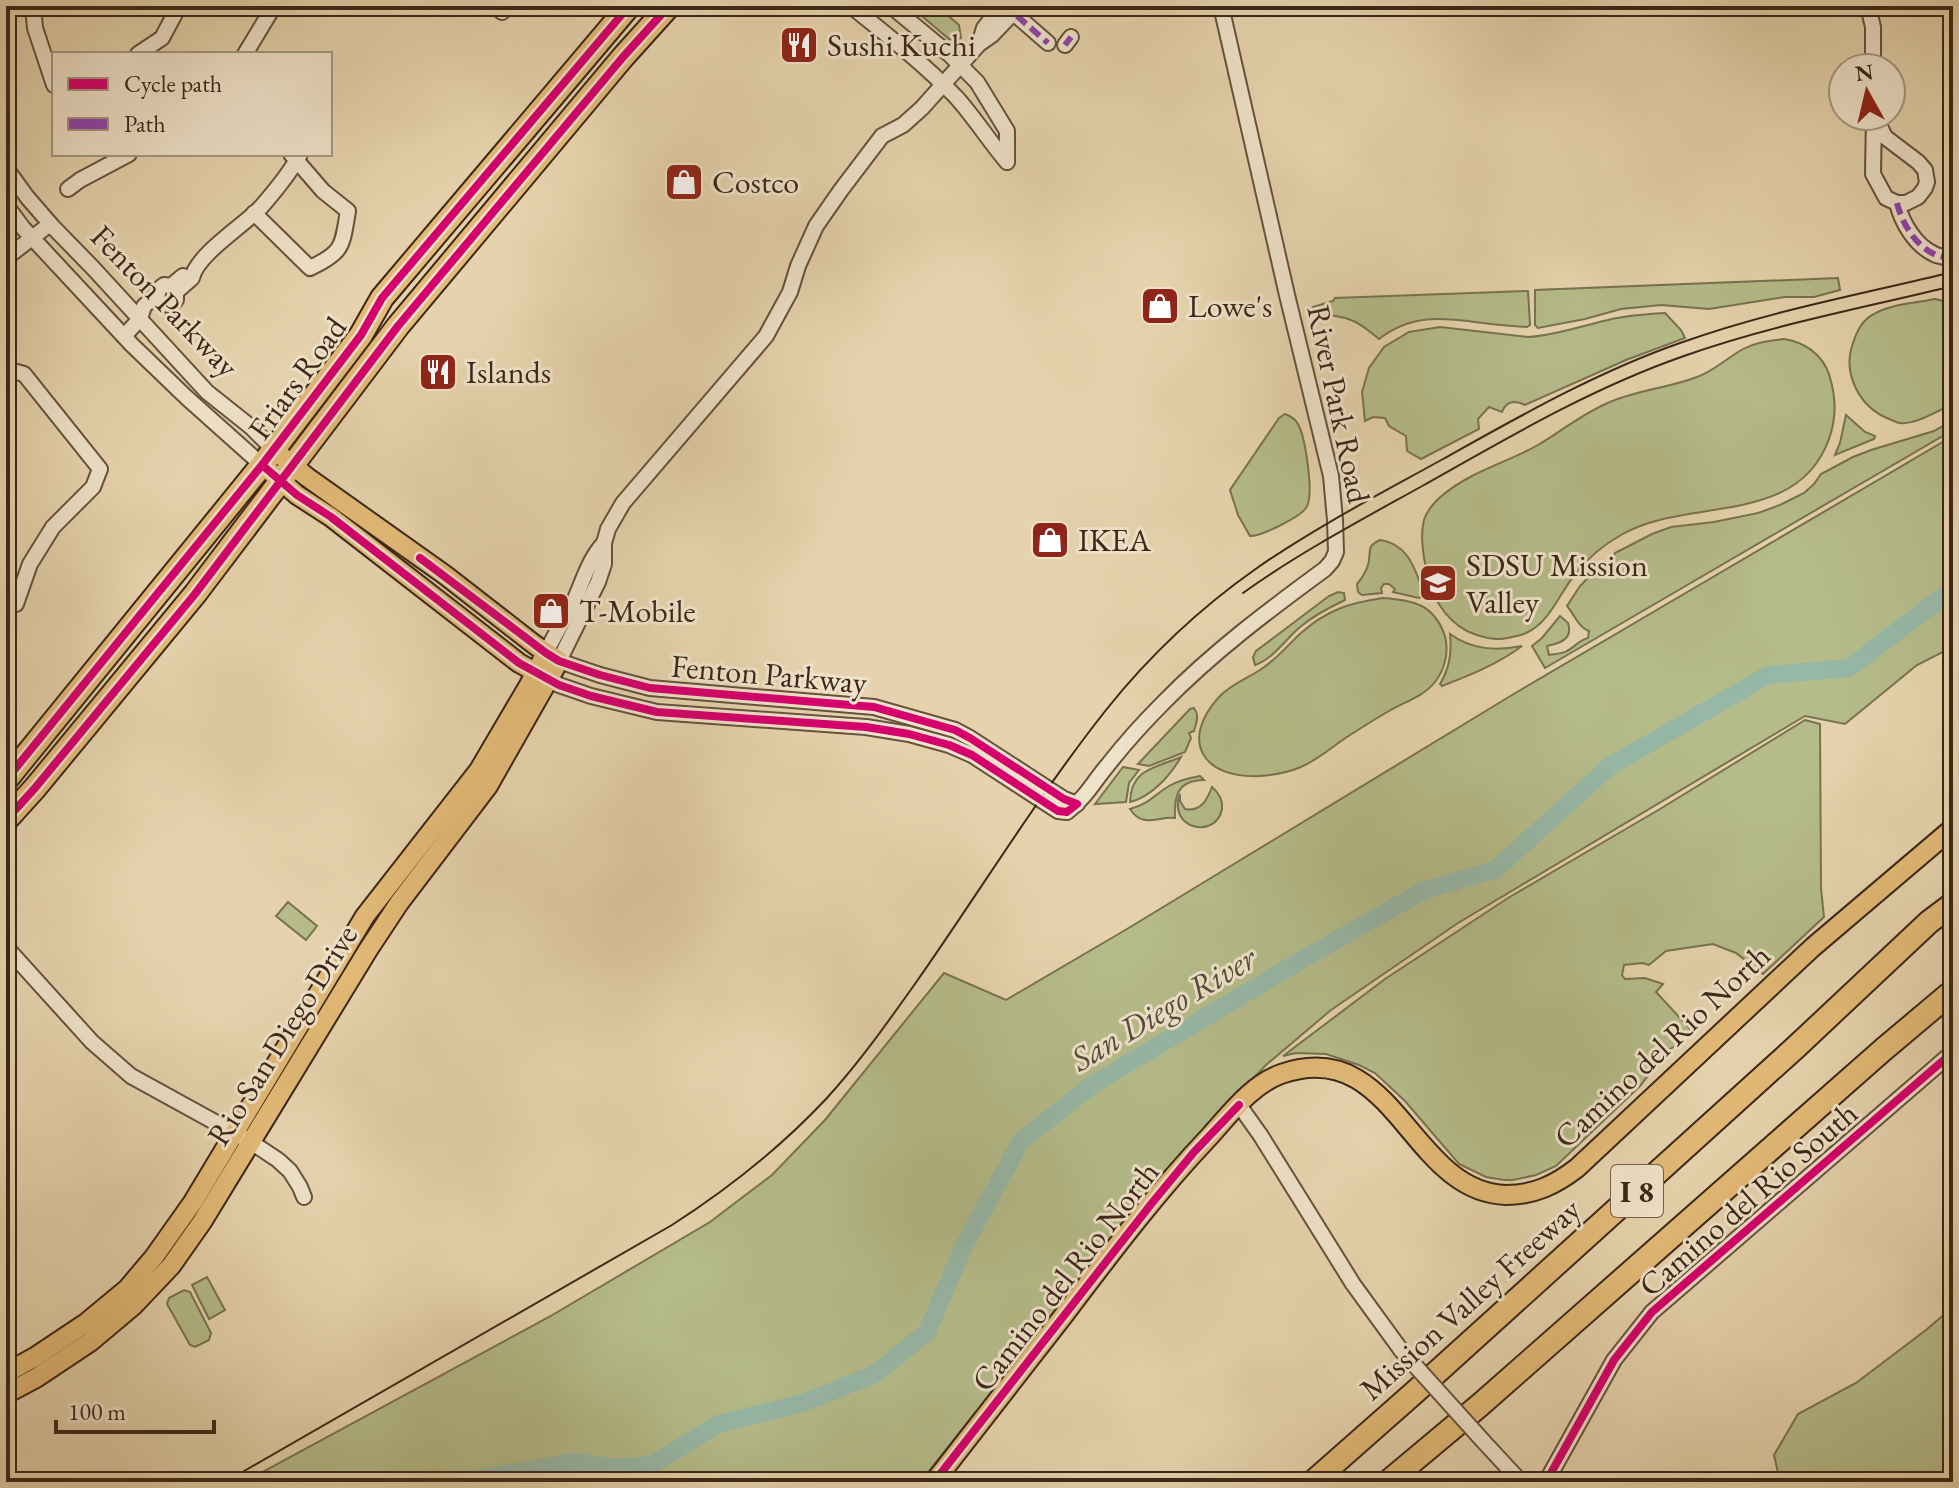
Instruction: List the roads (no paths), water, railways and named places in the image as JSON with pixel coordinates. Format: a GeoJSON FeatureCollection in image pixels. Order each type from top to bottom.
{"type":"FeatureCollection","features":[{"type":"Feature","properties":{"kind":"highway","name":"Friars Road"},"geometry":{"type":"LineString","coordinates":[[6,820],[195,594],[382,298],[629,6]]}},
{"type":"Feature","properties":{"kind":"highway","name":"Friars Road"},"geometry":{"type":"LineString","coordinates":[[6,780],[669,6]]}},
{"type":"Feature","properties":{"kind":"highway","name":"Mission Valley Freeway"},"geometry":{"type":"LineString","coordinates":[[1313,1482],[1750,1089],[1919,931],[1953,904]]}},
{"type":"Feature","properties":{"kind":"highway","name":"I 8"},"geometry":{"type":"LineString","coordinates":[[1388,1482],[1953,991]]}},
{"type":"Feature","properties":{"kind":"main road","name":"Fenton Parkway"},"geometry":{"type":"LineString","coordinates":[[277,465],[445,575],[552,657]]}},
{"type":"Feature","properties":{"kind":"main road","name":"Fenton Parkway"},"geometry":{"type":"LineString","coordinates":[[277,465],[297,495],[344,527],[519,663],[542,676]]}},
{"type":"Feature","properties":{"kind":"main road","name":"Rio San Diego Drive"},"geometry":{"type":"LineString","coordinates":[[6,1373],[86,1323],[127,1289],[154,1257],[243,1138],[399,903],[488,786],[552,657]]}},
{"type":"Feature","properties":{"kind":"main road","name":"Rio San Diego Drive"},"geometry":{"type":"LineString","coordinates":[[6,1394],[90,1342],[134,1305],[171,1266],[202,1222],[243,1138],[365,916],[479,770],[542,676]]}},
{"type":"Feature","properties":{"kind":"main road","name":"Camino del Rio North"},"geometry":{"type":"LineString","coordinates":[[934,1482],[1135,1223],[1194,1152],[1255,1088],[1269,1079],[1317,1067],[1349,1075],[1369,1086],[1439,1163],[1467,1185],[1500,1194],[1541,1190],[1577,1168],[1813,947],[1953,828]]}},
{"type":"Feature","properties":{"kind":"main road"},"geometry":{"type":"LineString","coordinates":[[365,916],[382,928]]}},
{"type":"Feature","properties":{"kind":"street"},"geometry":{"type":"LineString","coordinates":[[33,6],[35,28],[52,79]]}},
{"type":"Feature","properties":{"kind":"street"},"geometry":{"type":"LineString","coordinates":[[141,52],[162,38],[179,6]]}},
{"type":"Feature","properties":{"kind":"street"},"geometry":{"type":"LineString","coordinates":[[246,52],[274,6]]}},
{"type":"Feature","properties":{"kind":"street"},"geometry":{"type":"LineString","coordinates":[[495,6],[502,12],[508,6]]}},
{"type":"Feature","properties":{"kind":"street"},"geometry":{"type":"LineString","coordinates":[[851,6],[944,85],[980,124],[1007,162],[1007,131],[977,82],[891,6]]}},
{"type":"Feature","properties":{"kind":"street"},"geometry":{"type":"LineString","coordinates":[[979,44],[984,28],[1001,6]]}},
{"type":"Feature","properties":{"kind":"street","name":"River Park Road"},"geometry":{"type":"LineString","coordinates":[[1077,804],[1130,738],[1186,680],[1257,618],[1325,569],[1336,552],[1331,476],[1221,6]]}},
{"type":"Feature","properties":{"kind":"street"},"geometry":{"type":"LineString","coordinates":[[1868,6],[1873,27],[1873,52]]}},
{"type":"Feature","properties":{"kind":"street"},"geometry":{"type":"LineString","coordinates":[[1873,27],[1879,6]]}},
{"type":"Feature","properties":{"kind":"street"},"geometry":{"type":"LineString","coordinates":[[552,657],[598,582],[604,564],[608,529],[623,503],[766,336],[790,292],[808,244],[826,210],[882,136],[903,125],[944,85],[979,44],[1013,13],[1017,11],[1048,43]]}},
{"type":"Feature","properties":{"kind":"street"},"geometry":{"type":"LineString","coordinates":[[1874,132],[1873,174],[1886,198],[1906,203],[1922,193],[1927,182],[1925,170],[1882,132]]}},
{"type":"Feature","properties":{"kind":"street"},"geometry":{"type":"LineString","coordinates":[[68,189],[125,156]]}},
{"type":"Feature","properties":{"kind":"street"},"geometry":{"type":"LineString","coordinates":[[124,336],[140,319],[144,306],[160,300],[161,287],[173,289],[186,273],[194,271],[210,252],[254,213],[261,207],[296,156],[323,191],[348,211],[343,241],[332,258],[310,268],[254,213]]}},
{"type":"Feature","properties":{"kind":"street","name":"Fenton Parkway"},"geometry":{"type":"LineString","coordinates":[[6,168],[50,224],[207,392],[251,427],[277,465]]}},
{"type":"Feature","properties":{"kind":"street"},"geometry":{"type":"LineString","coordinates":[[1897,203],[1904,224],[1921,244],[1935,255],[1953,258]]}},
{"type":"Feature","properties":{"kind":"street","name":"Fenton Parkway"},"geometry":{"type":"LineString","coordinates":[[6,205],[87,297],[186,397],[277,465]]}},
{"type":"Feature","properties":{"kind":"street"},"geometry":{"type":"LineString","coordinates":[[6,258],[50,224]]}},
{"type":"Feature","properties":{"kind":"street"},"geometry":{"type":"LineString","coordinates":[[87,297],[104,280]]}},
{"type":"Feature","properties":{"kind":"street"},"geometry":{"type":"LineString","coordinates":[[6,369],[24,374],[100,469],[93,487],[53,527],[30,564],[16,604],[6,607]]}},
{"type":"Feature","properties":{"kind":"street"},"geometry":{"type":"LineString","coordinates":[[552,657],[554,635],[572,605],[596,552],[604,543]]}},
{"type":"Feature","properties":{"kind":"street","name":"Fenton Parkway"},"geometry":{"type":"LineString","coordinates":[[552,657],[600,675],[650,688],[874,707],[955,730],[1064,799],[1077,804]]}},
{"type":"Feature","properties":{"kind":"street","name":"Fenton Parkway"},"geometry":{"type":"LineString","coordinates":[[542,676],[560,686],[591,696],[657,712],[866,727],[909,734],[972,755],[1058,811],[1067,812],[1077,804]]}},
{"type":"Feature","properties":{"kind":"street"},"geometry":{"type":"LineString","coordinates":[[998,772],[1013,775],[1024,773]]}},
{"type":"Feature","properties":{"kind":"street"},"geometry":{"type":"LineString","coordinates":[[6,947],[92,1042],[131,1076],[278,1160],[290,1171],[304,1197]]}},
{"type":"Feature","properties":{"kind":"street","name":"Camino del Rio South"},"geometry":{"type":"LineString","coordinates":[[1546,1482],[1614,1360],[1652,1312],[1953,1052]]}},
{"type":"Feature","properties":{"kind":"street"},"geometry":{"type":"LineString","coordinates":[[1239,1105],[1353,1284],[1401,1350],[1521,1482]]}},
{"type":"Feature","properties":{"kind":"waterway","name":"San Diego River"},"geometry":{"type":"LineString","coordinates":[[460,1482],[573,1462],[615,1468],[652,1465],[718,1424],[803,1403],[875,1374],[927,1332],[964,1246],[1021,1141],[1092,1085],[1423,891],[1496,869],[1610,766],[1768,675],[1849,668],[1953,589]]}},
{"type":"Feature","properties":{"kind":"tram line"},"geometry":{"type":"LineString","coordinates":[[225,1482],[672,1225],[772,1151],[826,1099],[873,1042],[1057,776],[1122,690],[1196,616],[1257,568],[1372,498],[1530,411],[1619,367],[1680,343],[1747,322],[1953,272]]}},
{"type":"Feature","properties":{"kind":"tram line"},"geometry":{"type":"LineString","coordinates":[[1243,593],[1355,523],[1519,432],[1617,383],[1684,356],[1750,335],[1953,286]]}},
{"type":"Feature","properties":{"kind":"place","name":"Sushi Kuchi"},"geometry":{"type":"Point","coordinates":[799,45]}},
{"type":"Feature","properties":{"kind":"place","name":"Costco"},"geometry":{"type":"Point","coordinates":[684,182]}},
{"type":"Feature","properties":{"kind":"place","name":"Lowe's"},"geometry":{"type":"Point","coordinates":[1160,306]}},
{"type":"Feature","properties":{"kind":"place","name":"Islands"},"geometry":{"type":"Point","coordinates":[438,372]}},
{"type":"Feature","properties":{"kind":"place","name":"IKEA"},"geometry":{"type":"Point","coordinates":[1050,540]}},
{"type":"Feature","properties":{"kind":"place","name":"SDSU Mission Valley"},"geometry":{"type":"Point","coordinates":[1438,583]}},
{"type":"Feature","properties":{"kind":"place","name":"T-Mobile"},"geometry":{"type":"Point","coordinates":[551,611]}}]}
